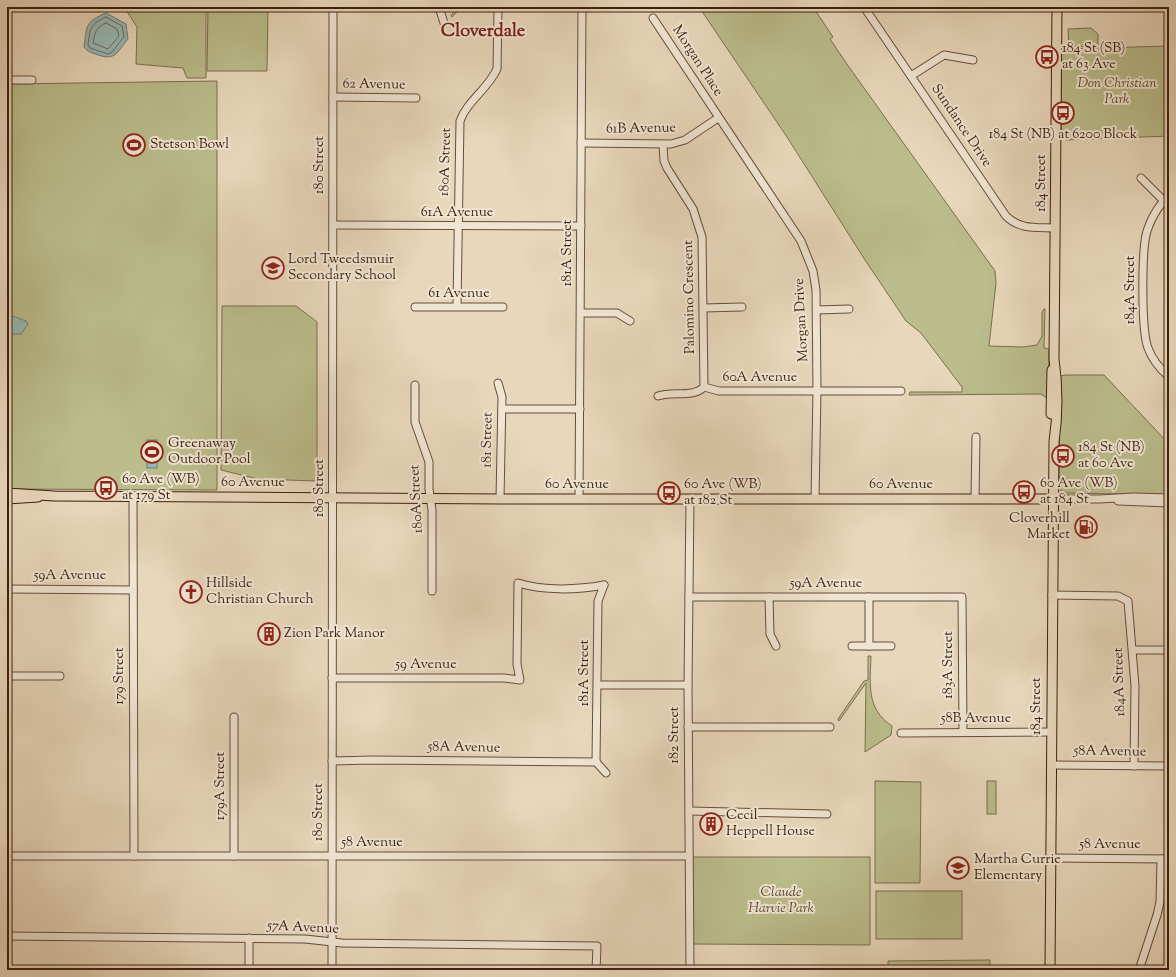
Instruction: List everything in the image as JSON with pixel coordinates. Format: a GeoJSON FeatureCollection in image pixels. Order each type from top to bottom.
{"type":"FeatureCollection","features":[{"type":"Feature","properties":{"kind":"main road","name":"184 Street"},"geometry":{"type":"LineString","coordinates":[[1050,970],[1053,499],[1054,442],[1057,421],[1057,387],[1054,359],[1057,7]]}},
{"type":"Feature","properties":{"kind":"main road","name":"60 Avenue"},"geometry":{"type":"LineString","coordinates":[[7,492],[54,496]]}},
{"type":"Feature","properties":{"kind":"main road","name":"60 Avenue"},"geometry":{"type":"LineString","coordinates":[[7,499],[54,496],[133,496],[1053,499]]}},
{"type":"Feature","properties":{"kind":"street","name":"180 Street"},"geometry":{"type":"LineString","coordinates":[[332,970],[333,7]]}},
{"type":"Feature","properties":{"kind":"street"},"geometry":{"type":"LineString","coordinates":[[439,7],[444,23]]}},
{"type":"Feature","properties":{"kind":"street","name":"180A Street"},"geometry":{"type":"LineString","coordinates":[[457,306],[457,226],[460,121],[466,108],[493,78],[497,69],[498,7]]}},
{"type":"Feature","properties":{"kind":"street","name":"181A Street"},"geometry":{"type":"LineString","coordinates":[[579,498],[582,7]]}},
{"type":"Feature","properties":{"kind":"street","name":"Sundance Drive"},"geometry":{"type":"LineString","coordinates":[[864,7],[1006,216],[1017,225],[1024,227],[1055,228]]}},
{"type":"Feature","properties":{"kind":"street","name":"Morgan Place"},"geometry":{"type":"LineString","coordinates":[[653,18],[718,118]]}},
{"type":"Feature","properties":{"kind":"street"},"geometry":{"type":"LineString","coordinates":[[911,76],[944,55],[973,60]]}},
{"type":"Feature","properties":{"kind":"street"},"geometry":{"type":"LineString","coordinates":[[7,80],[32,80]]}},
{"type":"Feature","properties":{"kind":"street","name":"62 Avenue"},"geometry":{"type":"LineString","coordinates":[[333,97],[416,98]]}},
{"type":"Feature","properties":{"kind":"street","name":"61B Avenue"},"geometry":{"type":"LineString","coordinates":[[581,143],[663,144],[685,140],[718,118]]}},
{"type":"Feature","properties":{"kind":"street","name":"Morgan Drive"},"geometry":{"type":"LineString","coordinates":[[718,118],[801,241],[813,271],[817,310],[817,391],[814,499]]}},
{"type":"Feature","properties":{"kind":"street","name":"Palomino Crescent"},"geometry":{"type":"LineString","coordinates":[[663,144],[664,161],[667,168],[693,209],[700,227],[703,250],[704,387]]}},
{"type":"Feature","properties":{"kind":"street"},"geometry":{"type":"LineString","coordinates":[[1141,178],[1166,198]]}},
{"type":"Feature","properties":{"kind":"street","name":"184A Street"},"geometry":{"type":"LineString","coordinates":[[1166,198],[1150,223],[1144,246],[1143,326],[1147,347],[1159,367],[1169,377]]}},
{"type":"Feature","properties":{"kind":"street","name":"61A Avenue"},"geometry":{"type":"LineString","coordinates":[[333,225],[581,226]]}},
{"type":"Feature","properties":{"kind":"street","name":"61 Avenue"},"geometry":{"type":"LineString","coordinates":[[415,307],[503,307]]}},
{"type":"Feature","properties":{"kind":"street"},"geometry":{"type":"LineString","coordinates":[[704,308],[742,307]]}},
{"type":"Feature","properties":{"kind":"street"},"geometry":{"type":"LineString","coordinates":[[817,310],[849,309]]}},
{"type":"Feature","properties":{"kind":"street"},"geometry":{"type":"LineString","coordinates":[[580,313],[617,313],[630,321]]}},
{"type":"Feature","properties":{"kind":"street","name":"181 Street"},"geometry":{"type":"LineString","coordinates":[[498,383],[502,392],[500,498]]}},
{"type":"Feature","properties":{"kind":"street","name":"180A Street"},"geometry":{"type":"LineString","coordinates":[[415,385],[415,422],[429,462],[430,498],[432,510],[432,591]]}},
{"type":"Feature","properties":{"kind":"street","name":"60A Avenue"},"geometry":{"type":"LineString","coordinates":[[658,396],[666,394],[692,393],[704,387],[719,391],[901,391]]}},
{"type":"Feature","properties":{"kind":"street"},"geometry":{"type":"LineString","coordinates":[[502,409],[580,409]]}},
{"type":"Feature","properties":{"kind":"street"},"geometry":{"type":"LineString","coordinates":[[975,499],[976,437]]}},
{"type":"Feature","properties":{"kind":"street","name":"179 Street"},"geometry":{"type":"LineString","coordinates":[[133,496],[134,856]]}},
{"type":"Feature","properties":{"kind":"street","name":"60 Avenue"},"geometry":{"type":"LineString","coordinates":[[1100,500],[1134,497],[1169,498]]}},
{"type":"Feature","properties":{"kind":"street","name":"182 Street"},"geometry":{"type":"LineString","coordinates":[[690,499],[688,685],[690,970]]}},
{"type":"Feature","properties":{"kind":"street","name":"60 Avenue"},"geometry":{"type":"LineString","coordinates":[[1053,499],[1100,500],[1134,503],[1169,503]]}},
{"type":"Feature","properties":{"kind":"street","name":"181A Street"},"geometry":{"type":"LineString","coordinates":[[520,680],[517,664],[518,583],[532,588],[589,588],[604,585],[598,601],[596,762]]}},
{"type":"Feature","properties":{"kind":"street","name":"59A Avenue"},"geometry":{"type":"LineString","coordinates":[[7,589],[133,590]]}},
{"type":"Feature","properties":{"kind":"street","name":"184A Street"},"geometry":{"type":"LineString","coordinates":[[1052,595],[1118,596],[1126,599],[1129,604],[1135,686],[1134,766]]}},
{"type":"Feature","properties":{"kind":"street","name":"59A Avenue"},"geometry":{"type":"LineString","coordinates":[[689,597],[962,597]]}},
{"type":"Feature","properties":{"kind":"street"},"geometry":{"type":"LineString","coordinates":[[769,597],[770,634],[776,646]]}},
{"type":"Feature","properties":{"kind":"street"},"geometry":{"type":"LineString","coordinates":[[868,646],[869,597]]}},
{"type":"Feature","properties":{"kind":"street","name":"183A Street"},"geometry":{"type":"LineString","coordinates":[[962,597],[963,732]]}},
{"type":"Feature","properties":{"kind":"street"},"geometry":{"type":"LineString","coordinates":[[852,646],[891,646]]}},
{"type":"Feature","properties":{"kind":"street"},"geometry":{"type":"LineString","coordinates":[[1133,650],[1169,650]]}},
{"type":"Feature","properties":{"kind":"street"},"geometry":{"type":"LineString","coordinates":[[7,676],[60,676]]}},
{"type":"Feature","properties":{"kind":"street","name":"59 Avenue"},"geometry":{"type":"LineString","coordinates":[[332,678],[504,678],[520,680]]}},
{"type":"Feature","properties":{"kind":"street"},"geometry":{"type":"LineString","coordinates":[[598,685],[688,685]]}},
{"type":"Feature","properties":{"kind":"street","name":"179A Street"},"geometry":{"type":"LineString","coordinates":[[234,716],[234,856]]}},
{"type":"Feature","properties":{"kind":"street"},"geometry":{"type":"LineString","coordinates":[[688,727],[830,727]]}},
{"type":"Feature","properties":{"kind":"street","name":"58B Avenue"},"geometry":{"type":"LineString","coordinates":[[901,733],[1051,732]]}},
{"type":"Feature","properties":{"kind":"street","name":"58A Avenue"},"geometry":{"type":"LineString","coordinates":[[332,761],[596,762]]}},
{"type":"Feature","properties":{"kind":"street"},"geometry":{"type":"LineString","coordinates":[[596,762],[606,773]]}},
{"type":"Feature","properties":{"kind":"street","name":"58A Avenue"},"geometry":{"type":"LineString","coordinates":[[1051,765],[1169,766]]}},
{"type":"Feature","properties":{"kind":"street"},"geometry":{"type":"LineString","coordinates":[[689,811],[827,814]]}},
{"type":"Feature","properties":{"kind":"street","name":"58 Avenue"},"geometry":{"type":"LineString","coordinates":[[7,856],[689,856]]}},
{"type":"Feature","properties":{"kind":"street","name":"58 Avenue"},"geometry":{"type":"LineString","coordinates":[[1050,858],[1165,859]]}},
{"type":"Feature","properties":{"kind":"street"},"geometry":{"type":"LineString","coordinates":[[1139,970],[1157,915],[1165,859]]}},
{"type":"Feature","properties":{"kind":"street","name":"57A Avenue"},"geometry":{"type":"LineString","coordinates":[[7,936],[249,938],[305,939],[331,942],[597,946],[596,970]]}},
{"type":"Feature","properties":{"kind":"street"},"geometry":{"type":"LineString","coordinates":[[249,938],[249,970]]}},
{"type":"Feature","properties":{"kind":"green space"},"geometry":{"type":"Polygon","coordinates":[[[124,7],[206,7],[206,78],[187,78],[183,68],[136,64],[137,27],[124,7]]]}},
{"type":"Feature","properties":{"kind":"green space"},"geometry":{"type":"Polygon","coordinates":[[[208,7],[268,7],[267,71],[207,71],[208,7]]]}},
{"type":"Feature","properties":{"kind":"green space"},"geometry":{"type":"Polygon","coordinates":[[[459,7],[495,7],[495,11],[458,11],[452,17],[451,15],[459,7]]]}},
{"type":"Feature","properties":{"kind":"green space"},"geometry":{"type":"Polygon","coordinates":[[[699,7],[813,7],[833,37],[830,39],[849,67],[995,271],[996,283],[989,346],[1023,347],[1037,345],[1042,336],[1042,312],[1045,309],[1044,348],[1049,349],[1048,399],[1041,394],[909,395],[910,392],[962,392],[962,387],[921,333],[906,321],[865,260],[787,137],[699,7]]]}},
{"type":"Feature","properties":{"kind":"green space"},"geometry":{"type":"Polygon","coordinates":[[[1091,28],[1098,34],[1098,46],[1069,47],[1068,29],[1091,28]]]}},
{"type":"Feature","properties":{"kind":"green space","name":"Don Christian Park"},"geometry":{"type":"Polygon","coordinates":[[[1169,46],[1169,136],[1066,140],[1061,137],[1061,49],[1169,46]]]}},
{"type":"Feature","properties":{"kind":"green space"},"geometry":{"type":"Polygon","coordinates":[[[217,81],[217,490],[7,489],[7,84],[217,81]]]}},
{"type":"Feature","properties":{"kind":"green space"},"geometry":{"type":"Polygon","coordinates":[[[222,306],[296,306],[317,322],[317,481],[258,479],[221,470],[222,306]]]}},
{"type":"Feature","properties":{"kind":"green space"},"geometry":{"type":"Polygon","coordinates":[[[1104,375],[1169,444],[1169,495],[1067,493],[1061,491],[1059,475],[1060,376],[1104,375]]]}},
{"type":"Feature","properties":{"kind":"green space"},"geometry":{"type":"Polygon","coordinates":[[[868,656],[871,656],[870,686],[874,704],[878,712],[892,726],[891,735],[865,752],[866,683],[839,721],[838,719],[864,681],[868,680],[868,656]]]}},
{"type":"Feature","properties":{"kind":"green space"},"geometry":{"type":"Polygon","coordinates":[[[875,781],[921,782],[920,883],[875,883],[875,781]]]}},
{"type":"Feature","properties":{"kind":"green space"},"geometry":{"type":"Polygon","coordinates":[[[987,781],[996,781],[996,814],[987,814],[987,781]]]}},
{"type":"Feature","properties":{"kind":"green space","name":"Claude Harvie Park"},"geometry":{"type":"Polygon","coordinates":[[[692,857],[870,857],[870,945],[693,944],[692,857]]]}},
{"type":"Feature","properties":{"kind":"green space"},"geometry":{"type":"Polygon","coordinates":[[[876,891],[962,891],[962,939],[876,939],[876,891]]]}},
{"type":"Feature","properties":{"kind":"green space"},"geometry":{"type":"Polygon","coordinates":[[[990,960],[990,970],[888,970],[888,961],[990,960]]]}},
{"type":"Feature","properties":{"kind":"water"},"geometry":{"type":"Polygon","coordinates":[[[106,13],[126,24],[128,39],[116,54],[109,57],[92,53],[84,47],[88,25],[94,19],[106,13]]]}},
{"type":"Feature","properties":{"kind":"water"},"geometry":{"type":"Polygon","coordinates":[[[7,314],[26,321],[28,324],[21,334],[7,334],[7,314]]]}},
{"type":"Feature","properties":{"kind":"water"},"geometry":{"type":"Polygon","coordinates":[[[147,440],[157,440],[157,468],[147,468],[147,440]]]}},
{"type":"Feature","properties":{"kind":"place","name":"184 St (SB) at 63 Ave"},"geometry":{"type":"Point","coordinates":[1047,57]}},
{"type":"Feature","properties":{"kind":"place","name":"184 St (NB) at 6200 Block"},"geometry":{"type":"Point","coordinates":[1063,113]}},
{"type":"Feature","properties":{"kind":"place","name":"Stetson Bowl"},"geometry":{"type":"Point","coordinates":[134,145]}},
{"type":"Feature","properties":{"kind":"place","name":"Lord Tweedsmuir Secondary School"},"geometry":{"type":"Point","coordinates":[273,268]}},
{"type":"Feature","properties":{"kind":"place","name":"Greenaway Outdoor Pool"},"geometry":{"type":"Point","coordinates":[152,452]}},
{"type":"Feature","properties":{"kind":"place","name":"184 St (NB) at 60 Ave"},"geometry":{"type":"Point","coordinates":[1063,456]}},
{"type":"Feature","properties":{"kind":"place","name":"60 Ave (WB) at 179 St"},"geometry":{"type":"Point","coordinates":[106,488]}},
{"type":"Feature","properties":{"kind":"place","name":"60 Ave (WB) at 184 St"},"geometry":{"type":"Point","coordinates":[1024,492]}},
{"type":"Feature","properties":{"kind":"place","name":"60 Ave (WB) at 182 St"},"geometry":{"type":"Point","coordinates":[669,493]}},
{"type":"Feature","properties":{"kind":"place","name":"Cloverhill Market"},"geometry":{"type":"Point","coordinates":[1086,527]}},
{"type":"Feature","properties":{"kind":"place","name":"Hillside Christian Church"},"geometry":{"type":"Point","coordinates":[191,592]}},
{"type":"Feature","properties":{"kind":"place","name":"Zion Park Manor"},"geometry":{"type":"Point","coordinates":[269,634]}},
{"type":"Feature","properties":{"kind":"place","name":"Cecil Heppell House"},"geometry":{"type":"Point","coordinates":[711,824]}},
{"type":"Feature","properties":{"kind":"place","name":"Martha Currie Elementary"},"geometry":{"type":"Point","coordinates":[958,868]}},
{"type":"Feature","properties":{"kind":"district","name":"Cloverdale"},"geometry":{"type":"Point","coordinates":[483,32]}}]}
